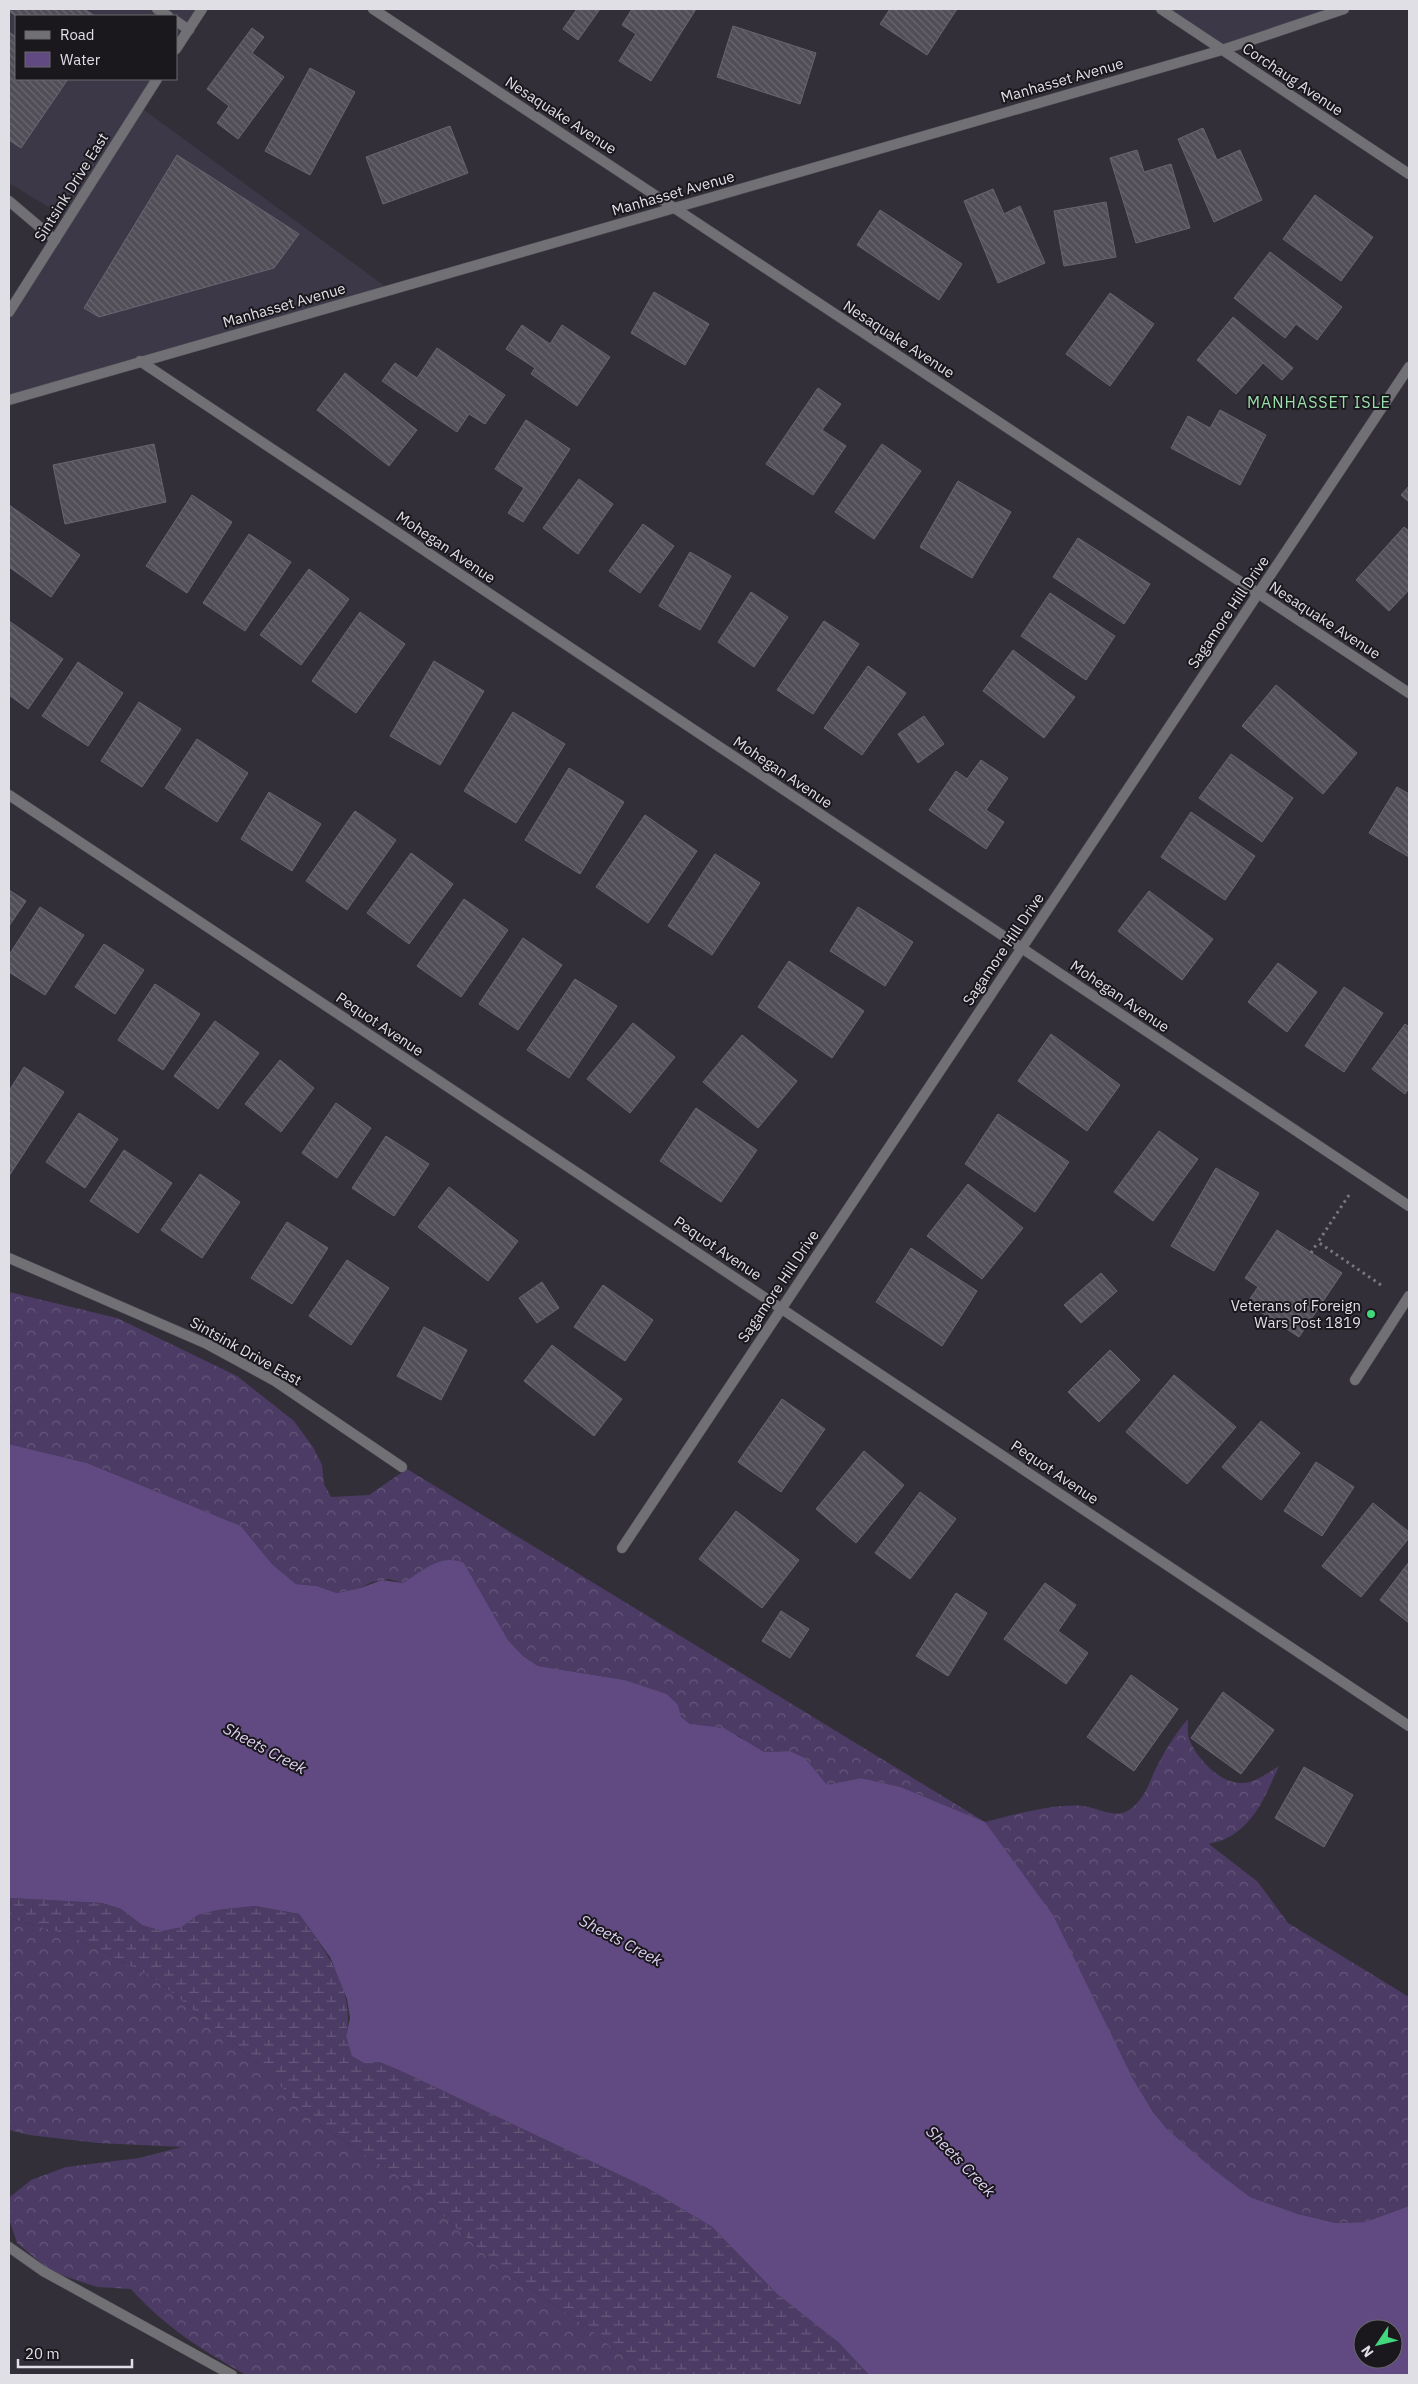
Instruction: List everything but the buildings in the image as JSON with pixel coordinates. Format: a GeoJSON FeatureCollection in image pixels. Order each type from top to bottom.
{"type":"FeatureCollection","features":[{"type":"Feature","properties":{"kind":"street"},"geometry":{"type":"LineString","coordinates":[[178,46],[202,9]]}},
{"type":"Feature","properties":{"kind":"street","name":"Nesaquake Avenue"},"geometry":{"type":"LineString","coordinates":[[373,9],[1409,693]]}},
{"type":"Feature","properties":{"kind":"street","name":"Corchaug Avenue"},"geometry":{"type":"LineString","coordinates":[[1161,9],[1409,174]]}},
{"type":"Feature","properties":{"kind":"street","name":"Manhasset Avenue"},"geometry":{"type":"LineString","coordinates":[[9,400],[1222,50],[1344,9]]}},
{"type":"Feature","properties":{"kind":"street"},"geometry":{"type":"LineString","coordinates":[[178,22],[189,30]]}},
{"type":"Feature","properties":{"kind":"street","name":"Sintsink Drive East"},"geometry":{"type":"LineString","coordinates":[[9,312],[157,80]]}},
{"type":"Feature","properties":{"kind":"street"},"geometry":{"type":"LineString","coordinates":[[9,201],[55,240]]}},
{"type":"Feature","properties":{"kind":"street","name":"Mohegan Avenue"},"geometry":{"type":"LineString","coordinates":[[140,361],[1409,1206]]}},
{"type":"Feature","properties":{"kind":"street","name":"Sagamore Hill Drive"},"geometry":{"type":"LineString","coordinates":[[622,1548],[1409,366]]}},
{"type":"Feature","properties":{"kind":"street","name":"Pequot Avenue"},"geometry":{"type":"LineString","coordinates":[[9,795],[1409,1726]]}},
{"type":"Feature","properties":{"kind":"street","name":"Sintsink Drive East"},"geometry":{"type":"LineString","coordinates":[[9,1258],[207,1344],[275,1381],[402,1467]]}},
{"type":"Feature","properties":{"kind":"street"},"geometry":{"type":"LineString","coordinates":[[1355,1380],[1407,1298]]}},
{"type":"Feature","properties":{"kind":"street"},"geometry":{"type":"LineString","coordinates":[[9,2247],[43,2271],[232,2375]]}},
{"type":"Feature","properties":{"kind":"path"},"geometry":{"type":"LineString","coordinates":[[1312,1252],[1362,1175]]}},
{"type":"Feature","properties":{"kind":"path"},"geometry":{"type":"LineString","coordinates":[[1318,1242],[1407,1298]]}},
{"type":"Feature","properties":{"kind":"shaded area"},"geometry":{"type":"Polygon","coordinates":[[[9,9],[202,9],[178,46],[178,15],[15,15],[15,80],[156,80],[140,107],[390,290],[9,400],[9,312],[68,219],[9,183],[9,9]]]}},
{"type":"Feature","properties":{"kind":"shaded area"},"geometry":{"type":"Polygon","coordinates":[[[1168,9],[1333,9],[1222,45],[1168,9]]]}},
{"type":"Feature","properties":{"kind":"green space"},"geometry":{"type":"Polygon","coordinates":[[[9,1292],[117,1318],[237,1376],[294,1421],[313,1447],[322,1465],[324,1484],[331,1497],[369,1495],[407,1469],[985,1822],[901,1787],[861,1778],[827,1786],[805,1758],[790,1751],[764,1752],[750,1746],[739,1736],[690,1724],[680,1717],[677,1705],[667,1694],[625,1680],[538,1666],[523,1656],[508,1640],[464,1563],[438,1563],[431,1565],[403,1583],[389,1579],[372,1582],[360,1588],[337,1593],[317,1586],[296,1584],[272,1564],[241,1526],[87,1463],[9,1444],[9,1292]]]}},
{"type":"Feature","properties":{"kind":"green space"},"geometry":{"type":"Polygon","coordinates":[[[1188,1719],[1188,1737],[1192,1746],[1202,1761],[1224,1778],[1232,1782],[1250,1782],[1279,1766],[1259,1807],[1246,1824],[1227,1838],[1209,1844],[1258,1882],[1288,1923],[1409,1997],[1409,2206],[1365,2222],[1336,2223],[1298,2214],[1250,2197],[1212,2168],[1167,2129],[1153,2112],[1132,2077],[985,1822],[1034,1810],[1060,1806],[1090,1807],[1115,1814],[1128,1811],[1144,1794],[1166,1750],[1188,1719]]]}},
{"type":"Feature","properties":{"kind":"green space"},"geometry":{"type":"Polygon","coordinates":[[[9,1898],[102,1903],[121,1909],[142,1925],[182,1927],[198,1915],[218,1910],[255,1906],[299,1914],[319,1942],[336,1971],[347,2002],[346,2036],[362,2062],[379,2062],[401,2071],[647,2188],[712,2227],[777,2294],[839,2343],[869,2375],[646,2375],[586,2326],[501,2270],[406,2181],[324,2128],[244,2051],[154,1978],[70,1935],[9,1918],[9,1898]]]}},
{"type":"Feature","properties":{"kind":"green space"},"geometry":{"type":"Polygon","coordinates":[[[9,1918],[70,1935],[154,1978],[244,2051],[324,2128],[406,2181],[501,2270],[586,2326],[646,2375],[246,2375],[185,2337],[157,2315],[131,2289],[97,2287],[52,2272],[17,2243],[9,2219],[10,2197],[31,2180],[66,2167],[139,2158],[182,2147],[98,2143],[29,2135],[9,2130],[9,1918]]]}},
{"type":"Feature","properties":{"kind":"water","name":"Sheets Creek"},"geometry":{"type":"Polygon","coordinates":[[[9,1444],[87,1463],[241,1526],[272,1564],[296,1584],[317,1586],[337,1593],[360,1588],[382,1580],[403,1583],[432,1565],[447,1560],[464,1563],[508,1640],[523,1656],[538,1666],[625,1680],[667,1694],[678,1705],[681,1717],[690,1724],[724,1728],[764,1752],[790,1751],[805,1758],[827,1785],[861,1778],[901,1787],[985,1822],[1053,1915],[1132,2077],[1153,2112],[1167,2129],[1212,2168],[1250,2197],[1298,2214],[1336,2223],[1365,2222],[1409,2206],[1409,2375],[869,2375],[839,2343],[777,2294],[712,2227],[647,2188],[401,2071],[379,2062],[362,2062],[352,2056],[346,2036],[350,2018],[347,1999],[330,1957],[299,1914],[255,1906],[218,1910],[198,1915],[182,1927],[162,1931],[142,1925],[121,1909],[102,1903],[9,1898],[9,1444]]]}},
{"type":"Feature","properties":{"kind":"place","name":"Veterans of Foreign Wars Post 1819"},"geometry":{"type":"Point","coordinates":[1371,1314]}},
{"type":"Feature","properties":{"kind":"district","name":"MANHASSET ISLE"},"geometry":{"type":"Point","coordinates":[1319,402]}}]}
